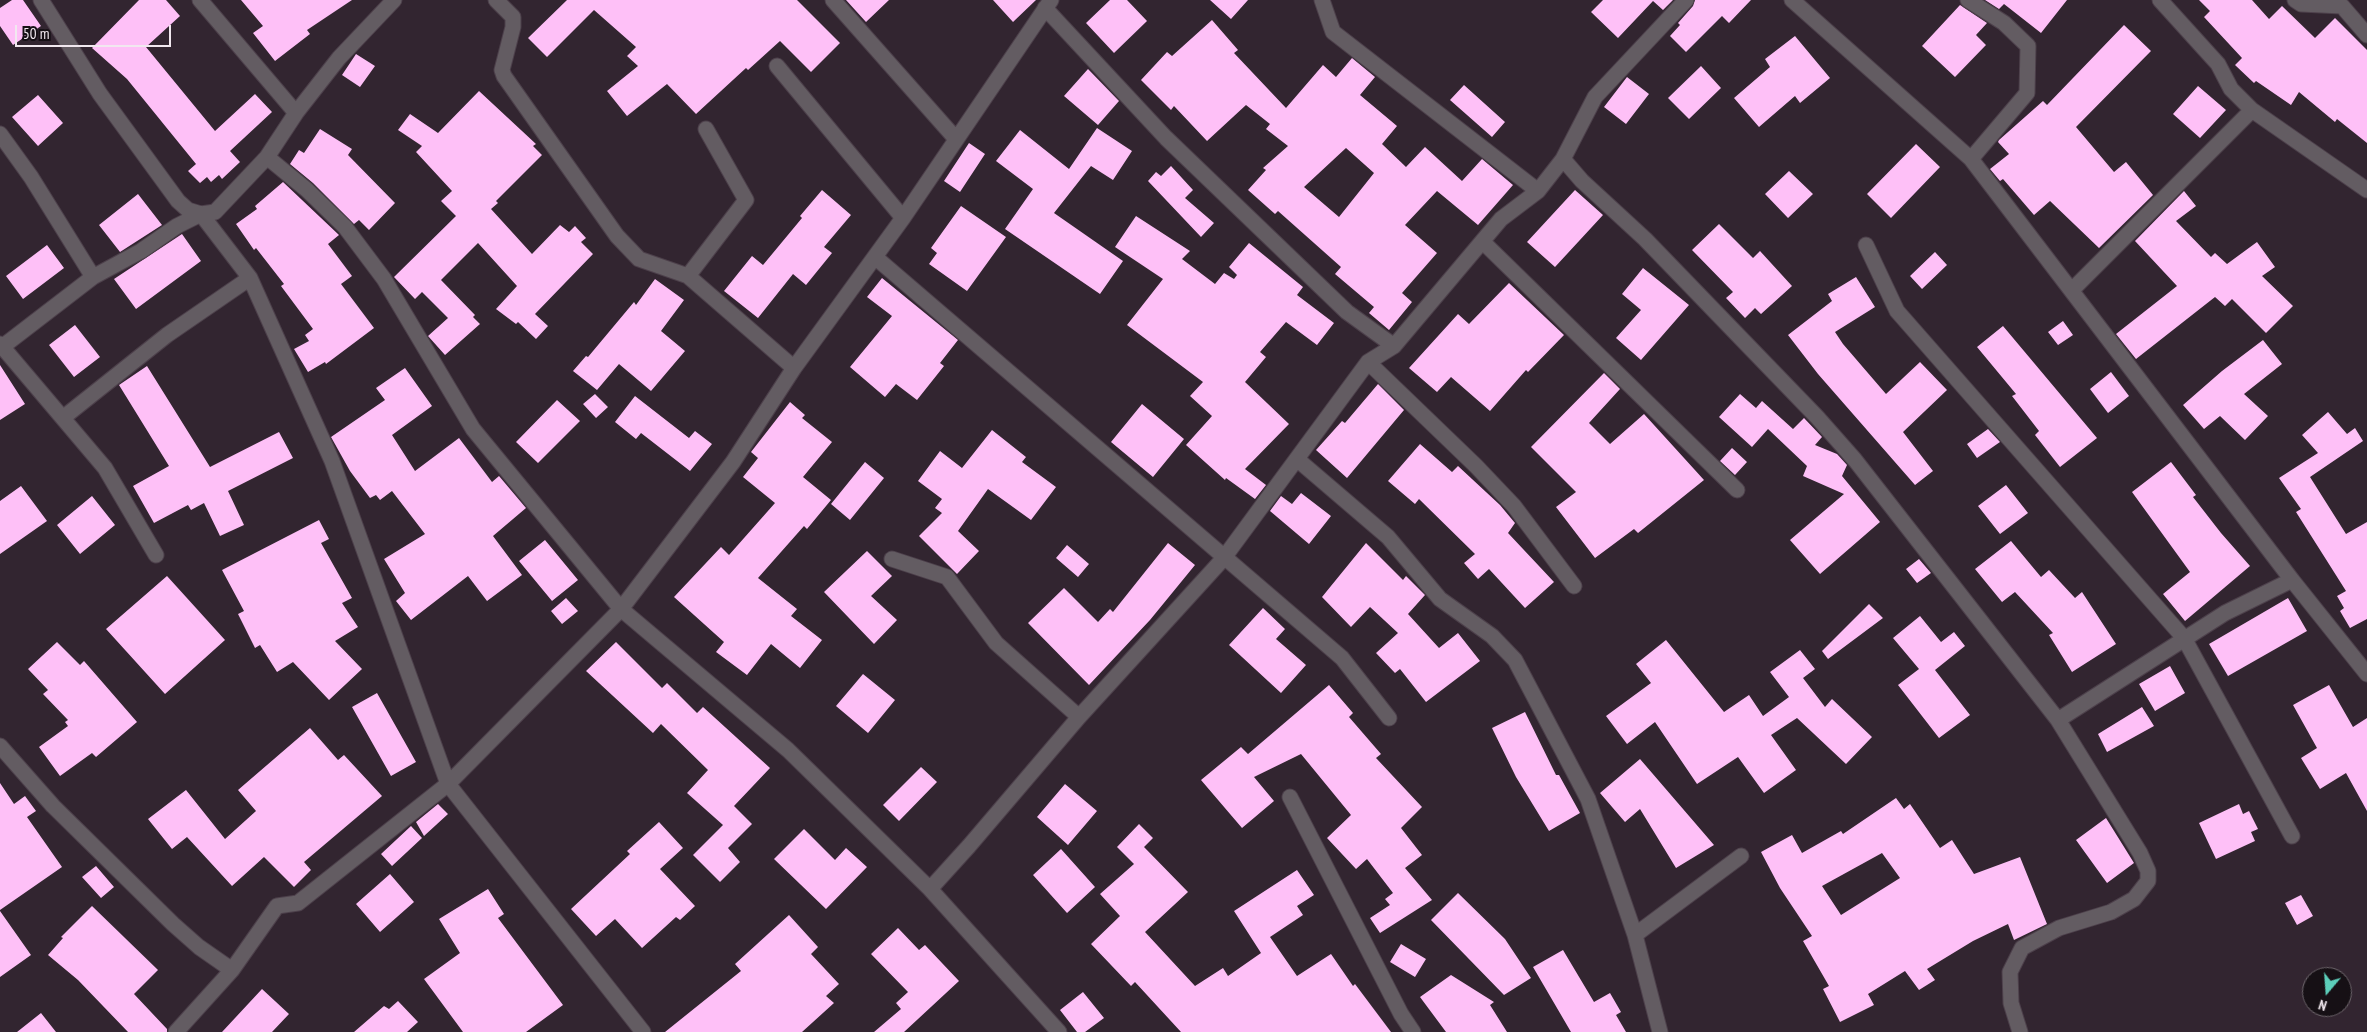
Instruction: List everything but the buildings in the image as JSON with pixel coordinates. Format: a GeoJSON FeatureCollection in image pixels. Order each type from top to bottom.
{"type":"FeatureCollection","features":[{"type":"Feature","properties":{"kind":"street"},"geometry":{"type":"LineString","coordinates":[[41,0],[100,94],[178,201],[188,210],[201,214],[250,278],[332,461],[448,784],[643,1032]]}},
{"type":"Feature","properties":{"kind":"street"},"geometry":{"type":"LineString","coordinates":[[200,0],[296,113]]}},
{"type":"Feature","properties":{"kind":"street"},"geometry":{"type":"LineString","coordinates":[[156,556],[105,468],[64,417],[1,345],[93,277],[141,251],[177,226],[201,214],[215,212],[266,158],[296,113],[339,58],[394,0]]}},
{"type":"Feature","properties":{"kind":"street"},"geometry":{"type":"LineString","coordinates":[[496,0],[513,18],[513,27],[502,70],[517,97],[617,236],[639,259],[688,276],[794,368]]}},
{"type":"Feature","properties":{"kind":"street"},"geometry":{"type":"LineString","coordinates":[[832,0],[956,140]]}},
{"type":"Feature","properties":{"kind":"street"},"geometry":{"type":"LineString","coordinates":[[1322,0],[1333,32],[1538,191]]}},
{"type":"Feature","properties":{"kind":"street"},"geometry":{"type":"LineString","coordinates":[[930,889],[1079,717],[1223,558],[1298,460],[1368,362],[1394,346],[1502,219],[1538,191],[1563,160],[1595,97],[1686,0]]}},
{"type":"Feature","properties":{"kind":"street"},"geometry":{"type":"LineString","coordinates":[[1792,0],[1971,159],[2292,580],[2367,674]]}},
{"type":"Feature","properties":{"kind":"street"},"geometry":{"type":"LineString","coordinates":[[1968,0],[2004,23],[2028,46],[2027,93],[1971,159]]}},
{"type":"Feature","properties":{"kind":"street"},"geometry":{"type":"LineString","coordinates":[[2160,0],[2218,64],[2231,89],[2252,110],[2367,190]]}},
{"type":"Feature","properties":{"kind":"street"},"geometry":{"type":"LineString","coordinates":[[2295,0],[2301,4],[2342,6],[2367,35]]}},
{"type":"Feature","properties":{"kind":"street"},"geometry":{"type":"LineString","coordinates":[[176,1032],[232,970],[277,906],[298,903],[448,784],[621,609],[733,462],[794,368],[903,218],[1048,4],[1166,138],[1340,306],[1394,346]]}},
{"type":"Feature","properties":{"kind":"street"},"geometry":{"type":"LineString","coordinates":[[776,66],[903,218]]}},
{"type":"Feature","properties":{"kind":"street"},"geometry":{"type":"LineString","coordinates":[[2072,290],[2252,110]]}},
{"type":"Feature","properties":{"kind":"street"},"geometry":{"type":"LineString","coordinates":[[688,276],[746,200],[706,129]]}},
{"type":"Feature","properties":{"kind":"street"},"geometry":{"type":"LineString","coordinates":[[0,134],[31,177],[93,277]]}},
{"type":"Feature","properties":{"kind":"street"},"geometry":{"type":"LineString","coordinates":[[266,158],[308,190],[345,227],[384,279],[473,428],[621,609],[788,750],[930,889],[1059,1032]]}},
{"type":"Feature","properties":{"kind":"street"},"geometry":{"type":"LineString","coordinates":[[1563,160],[1582,181],[1645,239],[1824,424],[1855,460],[2058,720],[2140,853],[2148,871],[2148,881],[2134,899],[2111,912],[2058,928],[2022,948],[2010,972],[2012,1003],[2020,1032]]}},
{"type":"Feature","properties":{"kind":"street"},"geometry":{"type":"LineString","coordinates":[[1483,242],[1737,490]]}},
{"type":"Feature","properties":{"kind":"street"},"geometry":{"type":"LineString","coordinates":[[1866,246],[1897,310],[2184,638],[2292,836]]}},
{"type":"Feature","properties":{"kind":"street"},"geometry":{"type":"LineString","coordinates":[[875,257],[1223,558],[1342,658],[1389,718]]}},
{"type":"Feature","properties":{"kind":"street"},"geometry":{"type":"LineString","coordinates":[[64,417],[166,335],[250,278]]}},
{"type":"Feature","properties":{"kind":"street"},"geometry":{"type":"LineString","coordinates":[[1368,362],[1476,466],[1514,506],[1574,586]]}},
{"type":"Feature","properties":{"kind":"street"},"geometry":{"type":"LineString","coordinates":[[1298,460],[1388,537],[1440,600],[1492,636],[1515,660],[1588,799],[1635,936],[1660,1032]]}},
{"type":"Feature","properties":{"kind":"street"},"geometry":{"type":"LineString","coordinates":[[892,559],[947,577],[996,643],[1079,717]]}},
{"type":"Feature","properties":{"kind":"street"},"geometry":{"type":"LineString","coordinates":[[2058,720],[2184,638],[2254,597],[2292,580]]}},
{"type":"Feature","properties":{"kind":"street"},"geometry":{"type":"LineString","coordinates":[[0,746],[53,806],[173,924],[199,947],[232,970]]}},
{"type":"Feature","properties":{"kind":"street"},"geometry":{"type":"LineString","coordinates":[[1290,798],[1413,1032]]}},
{"type":"Feature","properties":{"kind":"street"},"geometry":{"type":"LineString","coordinates":[[1635,936],[1741,856]]}}]}
